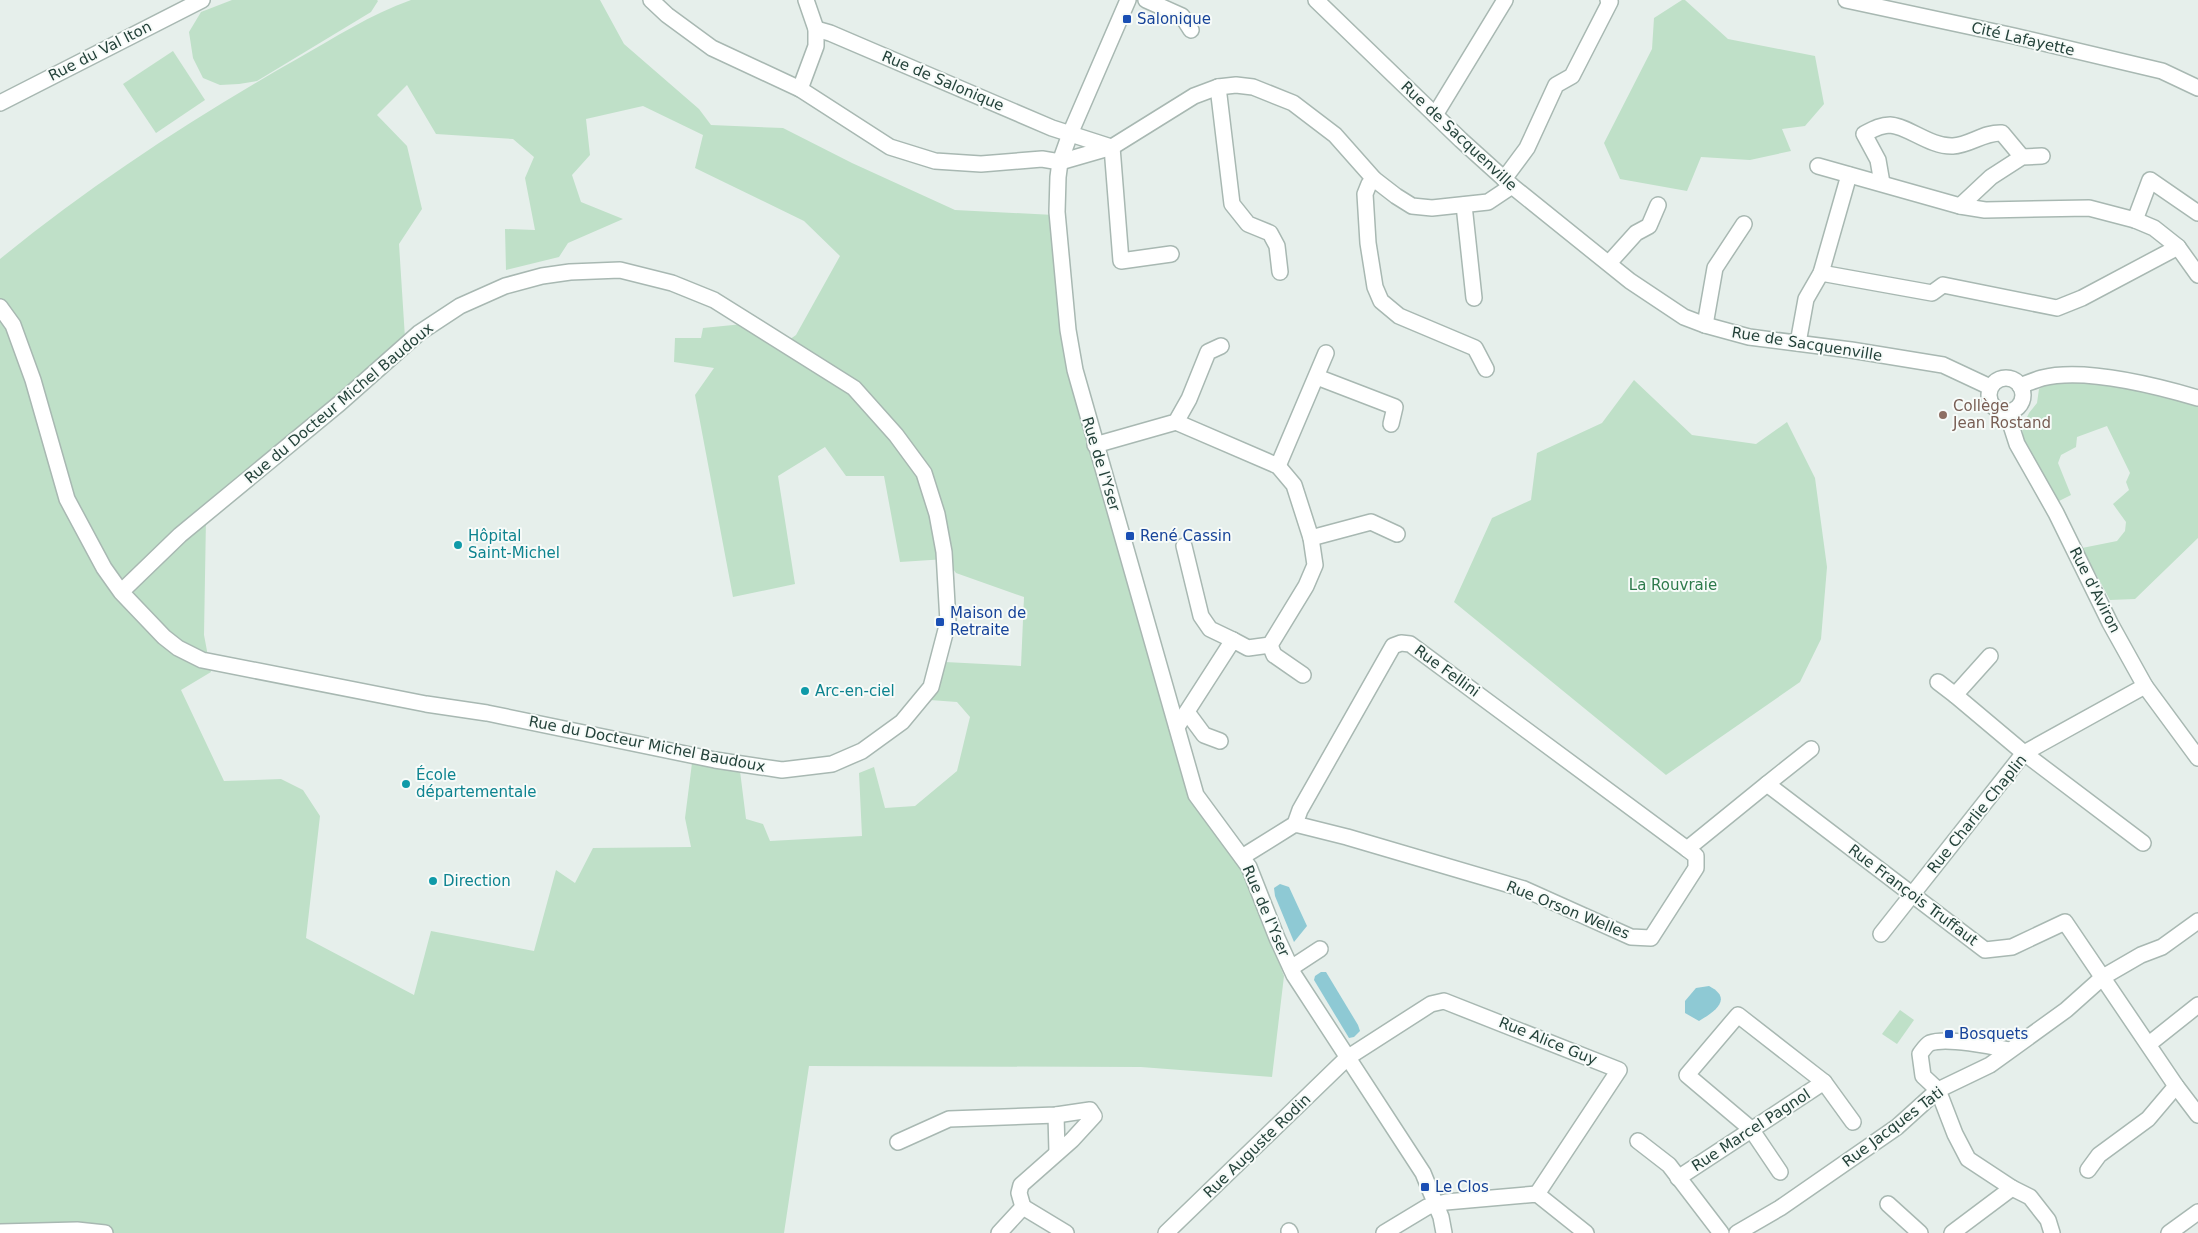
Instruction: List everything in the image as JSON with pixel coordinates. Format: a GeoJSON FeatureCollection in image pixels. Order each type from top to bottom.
{"type":"FeatureCollection","features":[{"type":"Feature","properties":{"kind":"street","name":"Rue du Val Iton"},"geometry":{"type":"LineString","coordinates":[[0,103],[202,0]]}},
{"type":"Feature","properties":{"kind":"street"},"geometry":{"type":"LineString","coordinates":[[651,0],[667,15],[712,48],[800,89],[890,147],[935,161],[981,164],[1042,159],[1060,162],[1112,147],[1194,96],[1218,87],[1236,85],[1253,87],[1293,103],[1335,135],[1374,179],[1396,196],[1412,206],[1432,208],[1488,202],[1508,183],[1527,148],[1556,85],[1572,76],[1610,2],[1608,0]]}},
{"type":"Feature","properties":{"kind":"street"},"geometry":{"type":"LineString","coordinates":[[800,89],[816,46],[816,29],[806,0]]}},
{"type":"Feature","properties":{"kind":"street","name":"Rue de l'Yser"},"geometry":{"type":"LineString","coordinates":[[1128,0],[1070,134],[1060,162],[1057,212],[1068,330],[1074,370],[1196,796],[1242,857],[1257,883],[1277,938],[1291,968],[1347,1058],[1423,1173],[1437,1204],[1444,1233]]}},
{"type":"Feature","properties":{"kind":"street"},"geometry":{"type":"LineString","coordinates":[[1146,0],[1182,16],[1191,30]]}},
{"type":"Feature","properties":{"kind":"street","name":"Rue de Sacquenville"},"geometry":{"type":"LineString","coordinates":[[1316,0],[1508,183],[1661,303],[1684,317],[1749,337],[1943,366],[1990,387]]}},
{"type":"Feature","properties":{"kind":"street"},"geometry":{"type":"LineString","coordinates":[[1435,115],[1505,0]]}},
{"type":"Feature","properties":{"kind":"street","name":"Cité Lafayette"},"geometry":{"type":"LineString","coordinates":[[1846,0],[2014,36],[2162,71],[2198,88]]}},
{"type":"Feature","properties":{"kind":"street","name":"Rue de Salonique"},"geometry":{"type":"LineString","coordinates":[[816,29],[830,32],[1070,134],[1112,147]]}},
{"type":"Feature","properties":{"kind":"street"},"geometry":{"type":"LineString","coordinates":[[1218,87],[1232,204],[1248,224],[1270,233],[1277,246],[1280,272]]}},
{"type":"Feature","properties":{"kind":"street"},"geometry":{"type":"LineString","coordinates":[[1882,183],[1878,160],[1858,133],[1879,127],[1892,125],[1934,143],[1954,146],[1992,133],[2002,133],[2022,157]]}},
{"type":"Feature","properties":{"kind":"street"},"geometry":{"type":"LineString","coordinates":[[1112,147],[1121,261],[1171,254]]}},
{"type":"Feature","properties":{"kind":"street"},"geometry":{"type":"LineString","coordinates":[[1960,206],[1992,177],[2022,157],[2042,156]]}},
{"type":"Feature","properties":{"kind":"street"},"geometry":{"type":"LineString","coordinates":[[1818,166],[1960,206],[1984,210],[2089,208],[2135,220],[2154,228],[2178,247],[2198,275]]}},
{"type":"Feature","properties":{"kind":"street"},"geometry":{"type":"LineString","coordinates":[[1798,343],[1806,299],[1821,273],[1849,176]]}},
{"type":"Feature","properties":{"kind":"street"},"geometry":{"type":"LineString","coordinates":[[1374,179],[1369,184],[1365,194],[1368,243],[1375,287],[1381,301],[1399,316],[1475,348],[1486,369]]}},
{"type":"Feature","properties":{"kind":"street"},"geometry":{"type":"LineString","coordinates":[[2135,220],[2150,180],[2198,213]]}},
{"type":"Feature","properties":{"kind":"street"},"geometry":{"type":"LineString","coordinates":[[1609,263],[1636,233],[1649,226],[1658,204]]}},
{"type":"Feature","properties":{"kind":"street"},"geometry":{"type":"LineString","coordinates":[[1464,205],[1474,298]]}},
{"type":"Feature","properties":{"kind":"street"},"geometry":{"type":"LineString","coordinates":[[1705,325],[1715,268],[1744,224]]}},
{"type":"Feature","properties":{"kind":"street"},"geometry":{"type":"LineString","coordinates":[[1821,273],[1932,293],[1943,285],[2056,308],[2082,298],[2178,247]]}},
{"type":"Feature","properties":{"kind":"street","name":"Rue du Docteur Michel Baudoux"},"geometry":{"type":"LineString","coordinates":[[0,307],[13,325],[33,380],[67,499],[104,568],[121,592],[164,637],[178,648],[202,660],[426,704],[515,719],[715,760],[782,770],[832,764],[862,750],[902,722],[931,687],[948,622],[944,552],[937,514],[924,473],[896,434],[854,388],[714,300],[672,283],[620,270],[570,272],[542,276],[505,286],[460,306],[420,333],[280,454],[180,536],[121,592]]}},
{"type":"Feature","properties":{"kind":"street"},"geometry":{"type":"LineString","coordinates":[[1176,422],[1189,399],[1208,352],[1221,346]]}},
{"type":"Feature","properties":{"kind":"street"},"geometry":{"type":"LineString","coordinates":[[1278,466],[1326,353]]}},
{"type":"Feature","properties":{"kind":"street"},"geometry":{"type":"LineString","coordinates":[[2020,386],[2044,378],[2077,376],[2125,380],[2198,398]]}},
{"type":"Feature","properties":{"kind":"street"},"geometry":{"type":"LineString","coordinates":[[1316,377],[1395,407],[1391,424]]}},
{"type":"Feature","properties":{"kind":"street"},"geometry":{"type":"LineString","coordinates":[[2006,378],[2017,382],[2020,386],[2023,391],[2022,403],[2013,411],[2007,413],[1992,407],[1988,396],[1990,387],[1994,382],[2006,378]]}},
{"type":"Feature","properties":{"kind":"street","name":"Rue d'Aviron"},"geometry":{"type":"LineString","coordinates":[[2007,413],[2017,444],[2056,513],[2110,623],[2145,686],[2198,758]]}},
{"type":"Feature","properties":{"kind":"street"},"geometry":{"type":"LineString","coordinates":[[1095,445],[1176,422],[1278,466],[1294,485],[1311,538],[1315,565],[1306,586],[1270,645]]}},
{"type":"Feature","properties":{"kind":"street"},"geometry":{"type":"LineString","coordinates":[[1311,538],[1371,522],[1397,534]]}},
{"type":"Feature","properties":{"kind":"street"},"geometry":{"type":"LineString","coordinates":[[1184,546],[1201,616],[1210,629],[1248,648],[1270,645]]}},
{"type":"Feature","properties":{"kind":"street"},"geometry":{"type":"LineString","coordinates":[[1177,727],[1233,640]]}},
{"type":"Feature","properties":{"kind":"street","name":"Rue Fellini"},"geometry":{"type":"LineString","coordinates":[[1296,824],[1300,810],[1393,646],[1401,643],[1410,644],[1687,849]]}},
{"type":"Feature","properties":{"kind":"street"},"geometry":{"type":"LineString","coordinates":[[1270,645],[1274,655],[1303,675]]}},
{"type":"Feature","properties":{"kind":"street"},"geometry":{"type":"LineString","coordinates":[[1955,695],[1990,656]]}},
{"type":"Feature","properties":{"kind":"street"},"geometry":{"type":"LineString","coordinates":[[1938,682],[2024,753],[2143,843]]}},
{"type":"Feature","properties":{"kind":"street","name":"Rue Charlie Chaplin"},"geometry":{"type":"LineString","coordinates":[[1881,934],[2024,753],[2145,686]]}},
{"type":"Feature","properties":{"kind":"street"},"geometry":{"type":"LineString","coordinates":[[1187,712],[1204,734],[1220,741]]}},
{"type":"Feature","properties":{"kind":"street"},"geometry":{"type":"LineString","coordinates":[[1687,849],[1811,749]]}},
{"type":"Feature","properties":{"kind":"street","name":"Rue François Truffaut"},"geometry":{"type":"LineString","coordinates":[[1767,784],[1985,950],[2012,947],[2065,922],[2103,977]]}},
{"type":"Feature","properties":{"kind":"street"},"geometry":{"type":"LineString","coordinates":[[1242,857],[1296,824]]}},
{"type":"Feature","properties":{"kind":"street","name":"Rue Orson Welles"},"geometry":{"type":"LineString","coordinates":[[1296,824],[1524,889],[1631,937],[1651,938],[1696,868],[1696,856],[1687,849]]}},
{"type":"Feature","properties":{"kind":"street","name":"Rue Jacques Tati"},"geometry":{"type":"LineString","coordinates":[[1740,1232],[1780,1208],[1897,1127],[1938,1090],[1990,1065],[2066,1010],[2103,977],[2141,955],[2162,947],[2198,921]]}},
{"type":"Feature","properties":{"kind":"street","name":"Rue de l'Yser"},"geometry":{"type":"LineString","coordinates":[[1291,968],[1320,949]]}},
{"type":"Feature","properties":{"kind":"street"},"geometry":{"type":"LineString","coordinates":[[2103,977],[2176,1086],[2198,1115]]}},
{"type":"Feature","properties":{"kind":"street","name":"Rue Alice Guy"},"geometry":{"type":"LineString","coordinates":[[1347,1058],[1431,1004],[1444,1001],[1619,1070],[1537,1194]]}},
{"type":"Feature","properties":{"kind":"street"},"geometry":{"type":"LineString","coordinates":[[2149,1044],[2198,1005]]}},
{"type":"Feature","properties":{"kind":"street"},"geometry":{"type":"LineString","coordinates":[[1780,1172],[1751,1129],[1687,1075],[1738,1015],[1824,1082],[1853,1122]]}},
{"type":"Feature","properties":{"kind":"street"},"geometry":{"type":"LineString","coordinates":[[2009,1050],[1986,1045],[1938,1041],[1928,1044],[1920,1054],[1924,1076],[1938,1090],[1955,1134],[1968,1159],[2012,1188],[2030,1197],[2048,1220],[2052,1233]]}},
{"type":"Feature","properties":{"kind":"street","name":"Rue Auguste Rodin"},"geometry":{"type":"LineString","coordinates":[[1166,1233],[1347,1058]]}},
{"type":"Feature","properties":{"kind":"street","name":"Rue Marcel Pagnol"},"geometry":{"type":"LineString","coordinates":[[1678,1178],[1824,1082]]}},
{"type":"Feature","properties":{"kind":"street"},"geometry":{"type":"LineString","coordinates":[[2088,1170],[2099,1155],[2148,1119],[2176,1086]]}},
{"type":"Feature","properties":{"kind":"street"},"geometry":{"type":"LineString","coordinates":[[898,1142],[949,1120],[1056,1115],[1090,1110],[1094,1116],[1072,1140],[1020,1185],[1019,1193],[1023,1208],[1066,1233]]}},
{"type":"Feature","properties":{"kind":"street"},"geometry":{"type":"LineString","coordinates":[[1056,1115],[1057,1152]]}},
{"type":"Feature","properties":{"kind":"street"},"geometry":{"type":"LineString","coordinates":[[1638,1141],[1669,1165],[1721,1233]]}},
{"type":"Feature","properties":{"kind":"street"},"geometry":{"type":"LineString","coordinates":[[1952,1233],[2012,1188]]}},
{"type":"Feature","properties":{"kind":"street"},"geometry":{"type":"LineString","coordinates":[[1384,1233],[1437,1204],[1537,1194],[1586,1233]]}},
{"type":"Feature","properties":{"kind":"street"},"geometry":{"type":"LineString","coordinates":[[1888,1204],[1920,1233]]}},
{"type":"Feature","properties":{"kind":"street"},"geometry":{"type":"LineString","coordinates":[[999,1233],[1023,1208]]}},
{"type":"Feature","properties":{"kind":"street"},"geometry":{"type":"LineString","coordinates":[[2170,1233],[2198,1212]]}},
{"type":"Feature","properties":{"kind":"street"},"geometry":{"type":"LineString","coordinates":[[0,1232],[77,1230],[105,1233]]}},
{"type":"Feature","properties":{"kind":"green space"},"geometry":{"type":"Polygon","coordinates":[[[232,0],[378,1],[371,12],[257,81],[220,85],[203,78],[193,58],[189,32],[201,12],[232,0]]]}},
{"type":"Feature","properties":{"kind":"green space"},"geometry":{"type":"Polygon","coordinates":[[[411,0],[600,0],[624,44],[699,109],[711,125],[783,128],[852,163],[955,210],[1054,215],[1072,375],[1194,803],[1244,868],[1284,976],[1272,1077],[1141,1067],[809,1066],[784,1233],[0,1233],[0,259],[107,178],[182,128],[258,81],[367,19],[411,0]],[[407,85],[377,115],[407,146],[422,209],[399,244],[405,338],[206,518],[204,635],[211,672],[181,690],[224,781],[281,779],[303,790],[320,816],[306,938],[414,995],[431,931],[534,951],[556,870],[575,883],[593,848],[691,847],[685,818],[692,763],[740,771],[746,819],[763,824],[770,841],[862,836],[859,773],[874,767],[885,808],[915,806],[957,771],[970,717],[957,702],[930,700],[945,662],[1021,666],[1024,597],[956,573],[946,559],[900,562],[884,476],[846,476],[825,447],[778,476],[795,584],[733,597],[695,395],[714,368],[674,362],[675,338],[701,338],[703,328],[743,324],[776,349],[796,335],[840,256],[804,221],[695,168],[703,135],[643,106],[586,119],[590,155],[572,175],[581,202],[623,219],[568,243],[559,257],[506,270],[505,229],[535,230],[525,178],[534,157],[513,139],[436,134],[407,85]]]}},
{"type":"Feature","properties":{"kind":"green space"},"geometry":{"type":"Polygon","coordinates":[[[1682,0],[1685,0],[1728,39],[1815,56],[1824,104],[1805,126],[1782,129],[1791,151],[1750,160],[1701,157],[1687,191],[1620,179],[1604,143],[1652,49],[1654,18],[1682,0]]]}},
{"type":"Feature","properties":{"kind":"green space"},"geometry":{"type":"Polygon","coordinates":[[[173,51],[205,100],[156,133],[123,84],[173,51]]]}},
{"type":"Feature","properties":{"kind":"green space","name":"La Rouvraie"},"geometry":{"type":"Polygon","coordinates":[[[1634,380],[1692,435],[1756,444],[1787,422],[1815,478],[1827,567],[1821,639],[1800,682],[1666,775],[1454,602],[1492,518],[1531,500],[1537,453],[1602,423],[1634,380]]]}},
{"type":"Feature","properties":{"kind":"green space"},"geometry":{"type":"Polygon","coordinates":[[[2083,380],[2171,396],[2198,406],[2198,538],[2135,599],[2110,600],[2082,548],[2117,541],[2125,531],[2126,522],[2113,504],[2129,490],[2126,482],[2130,473],[2107,426],[2077,437],[2076,447],[2061,455],[2058,463],[2071,495],[2059,501],[2024,445],[2022,427],[2037,403],[2039,389],[2053,381],[2083,380]]]}},
{"type":"Feature","properties":{"kind":"green space"},"geometry":{"type":"Polygon","coordinates":[[[1900,1010],[1914,1020],[1897,1044],[1882,1034],[1900,1010]]]}},
{"type":"Feature","properties":{"kind":"water"},"geometry":{"type":"Polygon","coordinates":[[[1280,884],[1289,887],[1307,926],[1294,942],[1275,896],[1274,888],[1280,884]]]}},
{"type":"Feature","properties":{"kind":"water"},"geometry":{"type":"Polygon","coordinates":[[[1321,972],[1326,972],[1358,1025],[1360,1031],[1354,1037],[1349,1038],[1314,980],[1315,976],[1321,972]]]}},
{"type":"Feature","properties":{"kind":"water"},"geometry":{"type":"Polygon","coordinates":[[[1709,986],[1716,991],[1721,1000],[1719,1005],[1710,1014],[1699,1021],[1685,1013],[1685,1001],[1696,988],[1709,986]]]}},
{"type":"Feature","properties":{"kind":"place","name":"Salonique"},"geometry":{"type":"Point","coordinates":[1127,19]}},
{"type":"Feature","properties":{"kind":"place","name":"Collège Jean Rostand"},"geometry":{"type":"Point","coordinates":[1943,415]}},
{"type":"Feature","properties":{"kind":"place","name":"René Cassin"},"geometry":{"type":"Point","coordinates":[1130,536]}},
{"type":"Feature","properties":{"kind":"place","name":"Hôpital Saint-Michel"},"geometry":{"type":"Point","coordinates":[458,545]}},
{"type":"Feature","properties":{"kind":"place","name":"Maison de Retraite"},"geometry":{"type":"Point","coordinates":[940,622]}},
{"type":"Feature","properties":{"kind":"place","name":"Arc-en-ciel"},"geometry":{"type":"Point","coordinates":[805,691]}},
{"type":"Feature","properties":{"kind":"place","name":"École départementale"},"geometry":{"type":"Point","coordinates":[406,784]}},
{"type":"Feature","properties":{"kind":"place","name":"Direction"},"geometry":{"type":"Point","coordinates":[433,881]}},
{"type":"Feature","properties":{"kind":"place","name":"Bosquets"},"geometry":{"type":"Point","coordinates":[1949,1034]}},
{"type":"Feature","properties":{"kind":"place","name":"Le Clos"},"geometry":{"type":"Point","coordinates":[1425,1187]}}]}
